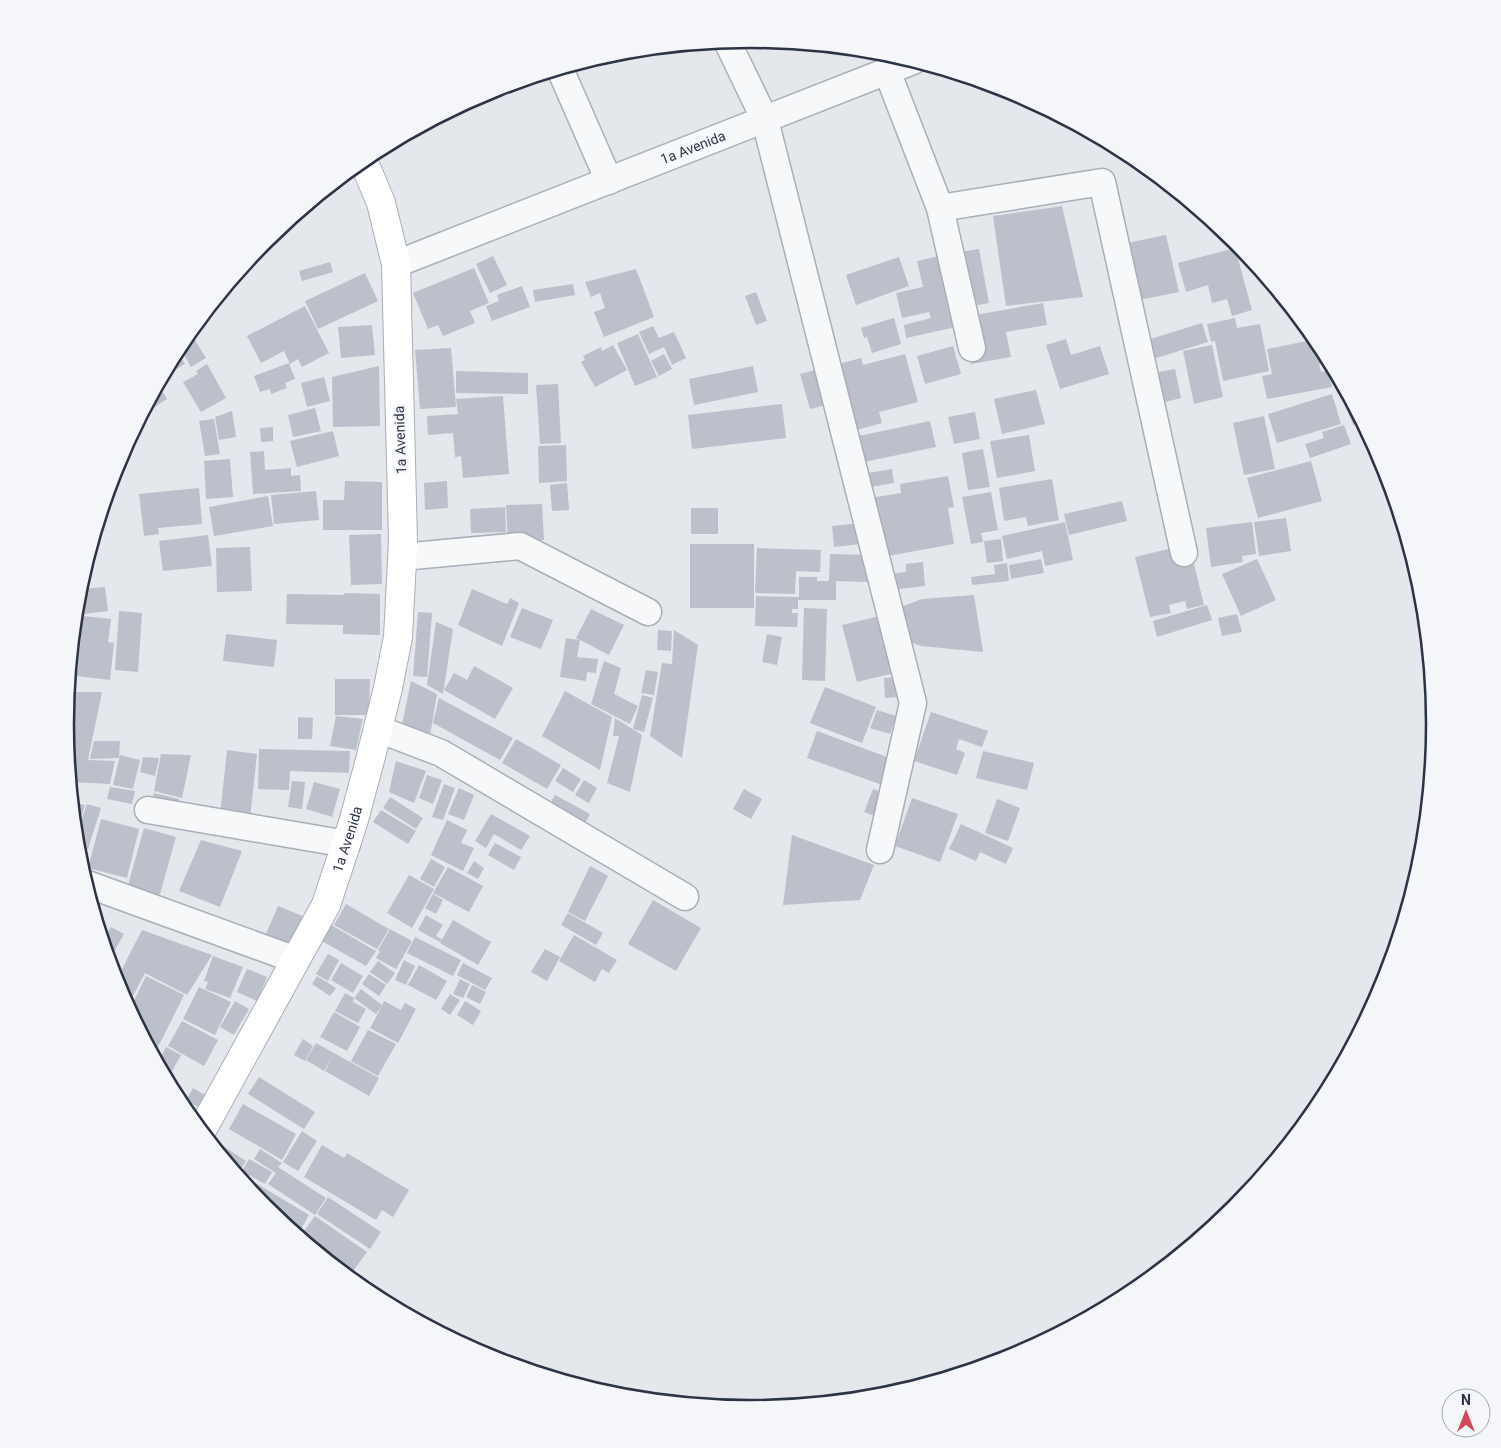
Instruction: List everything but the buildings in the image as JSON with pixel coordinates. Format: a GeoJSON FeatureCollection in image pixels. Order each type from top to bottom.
{"type":"FeatureCollection","features":[{"type":"Feature","properties":{"kind":"street"},"geometry":{"type":"LineString","coordinates":[[731,48],[765,120],[913,703],[880,850]]}},
{"type":"Feature","properties":{"kind":"street","name":"1a Avenida"},"geometry":{"type":"LineString","coordinates":[[205,1124],[326,905],[347,844],[388,688],[398,637],[402,557],[396,264],[902,65]]}},
{"type":"Feature","properties":{"kind":"street"},"geometry":{"type":"LineString","coordinates":[[887,71],[940,208],[972,348]]}},
{"type":"Feature","properties":{"kind":"street"},"geometry":{"type":"LineString","coordinates":[[562,75],[609,181]]}},
{"type":"Feature","properties":{"kind":"street"},"geometry":{"type":"LineString","coordinates":[[366,168],[381,203],[396,264]]}},
{"type":"Feature","properties":{"kind":"street"},"geometry":{"type":"LineString","coordinates":[[940,208],[1102,182],[1184,553]]}},
{"type":"Feature","properties":{"kind":"street"},"geometry":{"type":"LineString","coordinates":[[402,557],[520,546],[648,612]]}},
{"type":"Feature","properties":{"kind":"street"},"geometry":{"type":"LineString","coordinates":[[378,729],[441,753],[686,897]]}},
{"type":"Feature","properties":{"kind":"street"},"geometry":{"type":"LineString","coordinates":[[148,810],[347,844]]}},
{"type":"Feature","properties":{"kind":"street"},"geometry":{"type":"LineString","coordinates":[[94,887],[296,960]]}}]}
